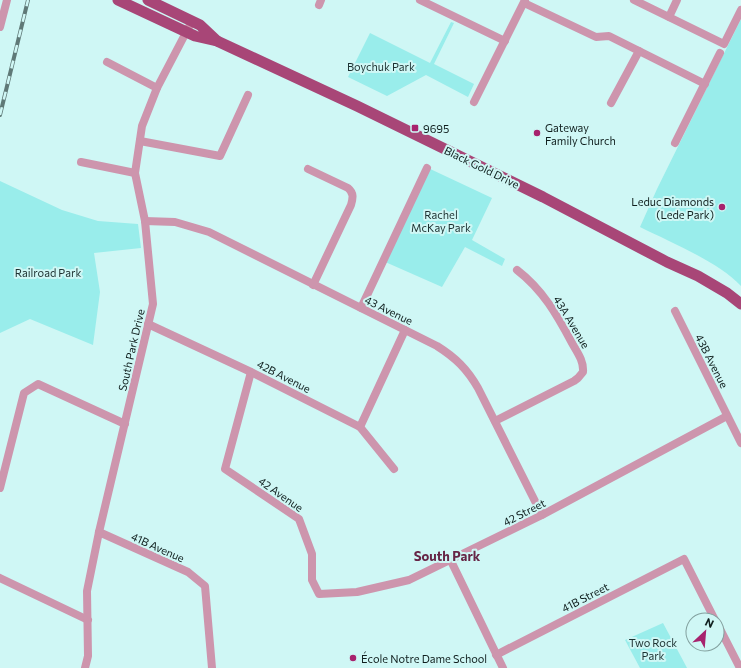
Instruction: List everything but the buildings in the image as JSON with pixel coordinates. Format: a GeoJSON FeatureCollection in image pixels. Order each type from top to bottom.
{"type":"FeatureCollection","features":[{"type":"Feature","properties":{"kind":"main road","name":"Black Gold Drive"},"geometry":{"type":"LineString","coordinates":[[118,0],[195,36],[217,42],[357,106],[543,197],[667,262],[698,276],[727,293],[741,304]]}},
{"type":"Feature","properties":{"kind":"main road","name":"Black Gold Drive"},"geometry":{"type":"LineString","coordinates":[[148,0],[200,25],[217,42]]}},
{"type":"Feature","properties":{"kind":"street"},"geometry":{"type":"LineString","coordinates":[[0,27],[7,0]]}},
{"type":"Feature","properties":{"kind":"street"},"geometry":{"type":"LineString","coordinates":[[420,0],[505,41]]}},
{"type":"Feature","properties":{"kind":"street"},"geometry":{"type":"LineString","coordinates":[[634,0],[724,44],[741,10]]}},
{"type":"Feature","properties":{"kind":"street"},"geometry":{"type":"LineString","coordinates":[[669,17],[677,0]]}},
{"type":"Feature","properties":{"kind":"street"},"geometry":{"type":"LineString","coordinates":[[474,102],[524,1],[596,37],[609,36],[705,84]]}},
{"type":"Feature","properties":{"kind":"street","name":"South Park Drive"},"geometry":{"type":"LineString","coordinates":[[85,668],[88,656],[87,591],[99,532],[153,304],[145,221],[135,173],[142,126],[157,88],[192,21]]}},
{"type":"Feature","properties":{"kind":"street"},"geometry":{"type":"LineString","coordinates":[[611,103],[639,50]]}},
{"type":"Feature","properties":{"kind":"street"},"geometry":{"type":"LineString","coordinates":[[675,143],[720,52]]}},
{"type":"Feature","properties":{"kind":"street"},"geometry":{"type":"LineString","coordinates":[[107,62],[157,88]]}},
{"type":"Feature","properties":{"kind":"street"},"geometry":{"type":"LineString","coordinates":[[140,141],[220,156],[248,95]]}},
{"type":"Feature","properties":{"kind":"street"},"geometry":{"type":"LineString","coordinates":[[81,162],[135,173]]}},
{"type":"Feature","properties":{"kind":"street"},"geometry":{"type":"LineString","coordinates":[[361,308],[427,168]]}},
{"type":"Feature","properties":{"kind":"street"},"geometry":{"type":"LineString","coordinates":[[308,169],[348,188],[353,194],[351,206],[313,285]]}},
{"type":"Feature","properties":{"kind":"street","name":"43 Avenue"},"geometry":{"type":"LineString","coordinates":[[145,221],[175,222],[209,232],[437,346],[459,362],[473,380],[542,515]]}},
{"type":"Feature","properties":{"kind":"street","name":"43A Avenue"},"geometry":{"type":"LineString","coordinates":[[495,421],[574,381],[583,372],[582,360],[554,310],[528,280],[517,270]]}},
{"type":"Feature","properties":{"kind":"street","name":"43B Avenue"},"geometry":{"type":"LineString","coordinates":[[675,311],[741,443]]}},
{"type":"Feature","properties":{"kind":"street","name":"42B Avenue"},"geometry":{"type":"LineString","coordinates":[[148,324],[250,372],[360,427],[394,469]]}},
{"type":"Feature","properties":{"kind":"street"},"geometry":{"type":"LineString","coordinates":[[360,427],[405,330]]}},
{"type":"Feature","properties":{"kind":"street","name":"42 Avenue"},"geometry":{"type":"LineString","coordinates":[[250,372],[225,469],[299,519],[312,554],[312,580],[319,594]]}},
{"type":"Feature","properties":{"kind":"street"},"geometry":{"type":"LineString","coordinates":[[0,488],[24,393],[38,384],[125,424]]}},
{"type":"Feature","properties":{"kind":"street","name":"42 Street"},"geometry":{"type":"LineString","coordinates":[[319,594],[357,592],[409,580],[542,515],[728,416]]}},
{"type":"Feature","properties":{"kind":"street","name":"41B Avenue"},"geometry":{"type":"LineString","coordinates":[[99,532],[188,572],[206,586],[212,668]]}},
{"type":"Feature","properties":{"kind":"street","name":"41B Street"},"geometry":{"type":"LineString","coordinates":[[496,655],[684,559],[711,612]]}},
{"type":"Feature","properties":{"kind":"street"},"geometry":{"type":"LineString","coordinates":[[450,561],[503,668]]}},
{"type":"Feature","properties":{"kind":"street"},"geometry":{"type":"LineString","coordinates":[[0,578],[88,620]]}},
{"type":"Feature","properties":{"kind":"street"},"geometry":{"type":"LineString","coordinates":[[725,639],[740,668]]}},
{"type":"Feature","properties":{"kind":"green space"},"geometry":{"type":"Polygon","coordinates":[[[741,19],[741,286],[732,277],[707,261],[640,227],[657,189],[741,19]]]}},
{"type":"Feature","properties":{"kind":"green space","name":"Boychuk Park"},"geometry":{"type":"Polygon","coordinates":[[[451,22],[454,23],[434,64],[474,84],[468,97],[426,75],[387,96],[348,77],[370,33],[430,63],[451,22]]]}},
{"type":"Feature","properties":{"kind":"green space","name":"Rachel McKay Park"},"geometry":{"type":"Polygon","coordinates":[[[426,167],[492,198],[472,240],[505,259],[502,266],[465,247],[442,287],[383,261],[426,167]]]}},
{"type":"Feature","properties":{"kind":"green space","name":"Railroad Park"},"geometry":{"type":"Polygon","coordinates":[[[0,181],[62,210],[98,221],[138,224],[141,248],[94,253],[100,292],[93,345],[30,319],[0,333],[0,181]]]}},
{"type":"Feature","properties":{"kind":"green space","name":"Two Rock Park"},"geometry":{"type":"Polygon","coordinates":[[[663,623],[687,668],[640,668],[625,640],[663,623]]]}},
{"type":"Feature","properties":{"kind":"railway"},"geometry":{"type":"LineString","coordinates":[[0,115],[28,0]]}},
{"type":"Feature","properties":{"kind":"place","name":"9695"},"geometry":{"type":"Point","coordinates":[415,128]}},
{"type":"Feature","properties":{"kind":"place","name":"Gateway Family Church"},"geometry":{"type":"Point","coordinates":[537,133]}},
{"type":"Feature","properties":{"kind":"place","name":"Leduc Diamonds (Lede Park)"},"geometry":{"type":"Point","coordinates":[722,207]}},
{"type":"Feature","properties":{"kind":"place","name":"École Notre Dame School"},"geometry":{"type":"Point","coordinates":[353,658]}},
{"type":"Feature","properties":{"kind":"district","name":"South Park"},"geometry":{"type":"Point","coordinates":[447,556]}}]}
